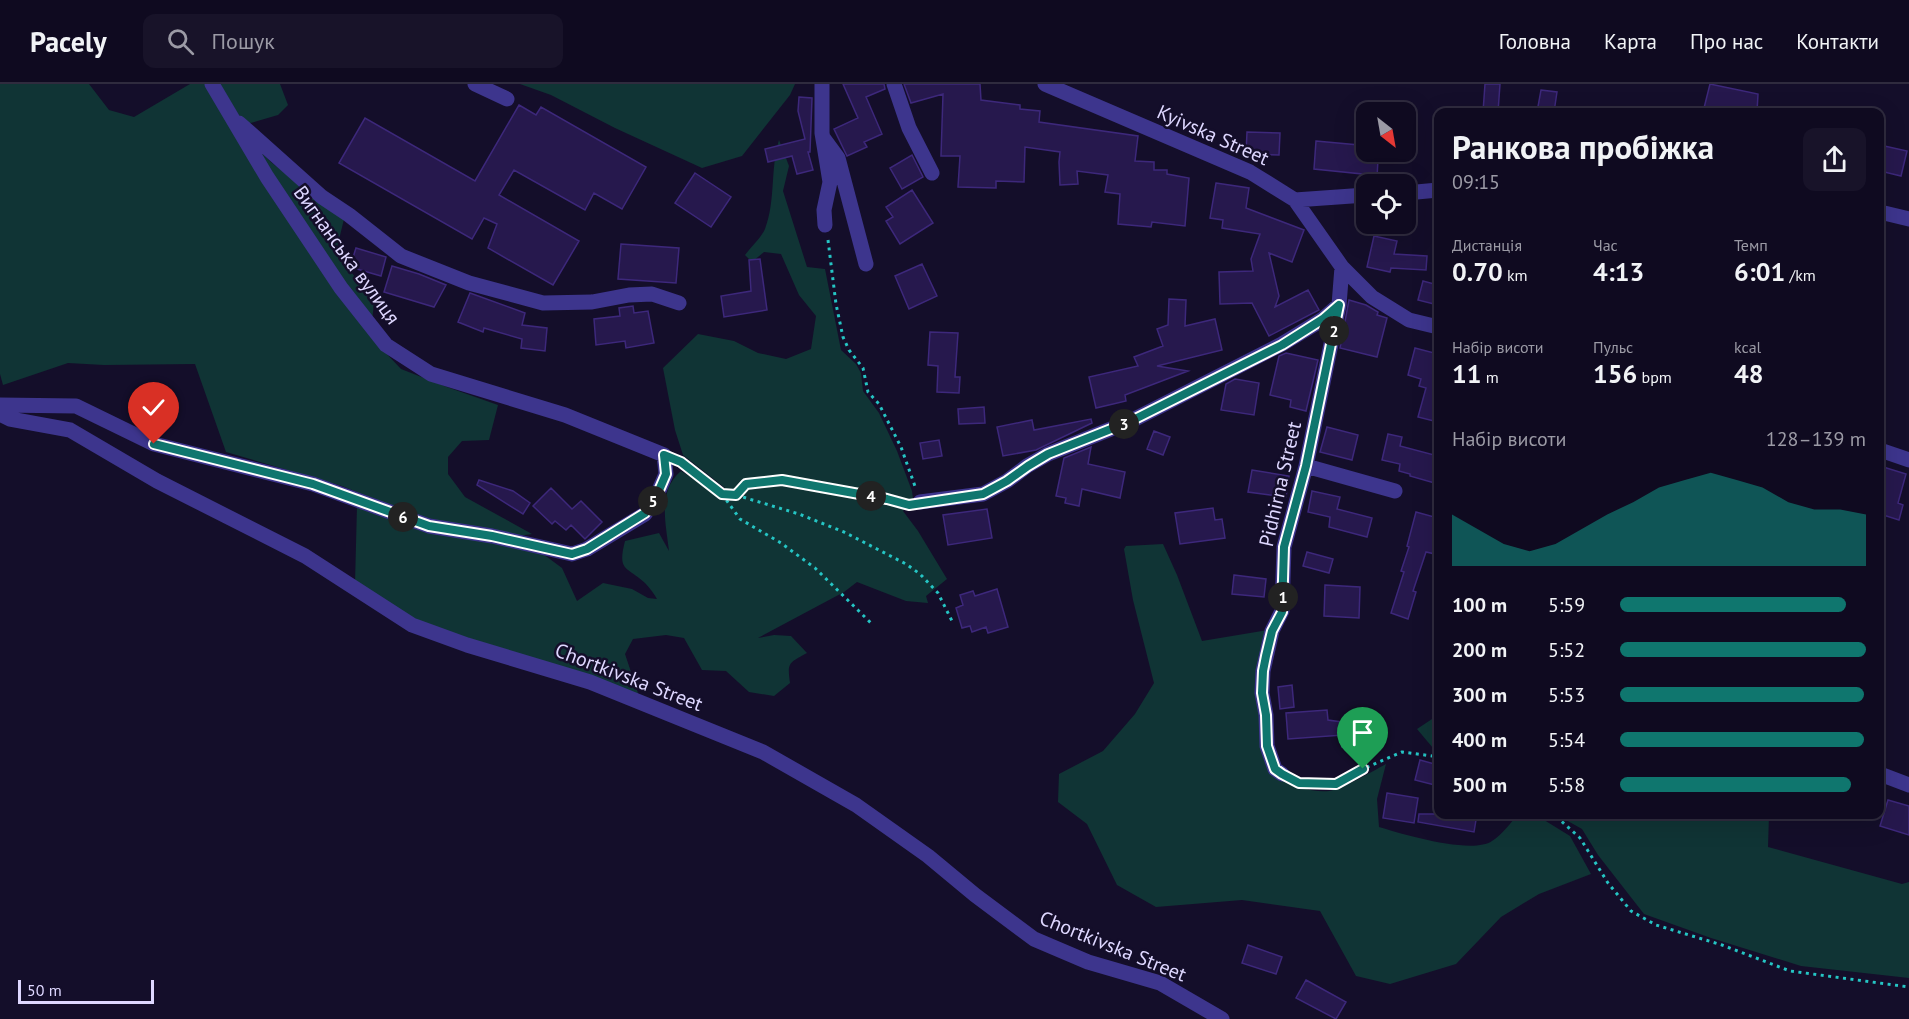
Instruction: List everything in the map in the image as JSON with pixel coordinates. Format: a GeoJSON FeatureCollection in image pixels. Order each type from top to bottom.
{"type":"FeatureCollection","features":[{"type":"Feature","properties":{"kind":"street","name":"Вигнанська вулиця"},"geometry":{"type":"LineString","coordinates":[[212,84],[267,177],[335,279],[386,345],[431,374],[565,415],[664,455]]}},
{"type":"Feature","properties":{"kind":"street"},"geometry":{"type":"LineString","coordinates":[[474,84],[507,99]]}},
{"type":"Feature","properties":{"kind":"street"},"geometry":{"type":"LineString","coordinates":[[822,84],[822,137],[830,182],[824,210],[825,225]]}},
{"type":"Feature","properties":{"kind":"street"},"geometry":{"type":"LineString","coordinates":[[894,84],[909,128],[932,173]]}},
{"type":"Feature","properties":{"kind":"street","name":"Kyivska Street"},"geometry":{"type":"LineString","coordinates":[[1046,84],[1250,172],[1295,200]]}},
{"type":"Feature","properties":{"kind":"street"},"geometry":{"type":"LineString","coordinates":[[229,115],[322,197],[401,256],[469,283],[543,303],[592,302],[629,295],[652,294],[679,303]]}},
{"type":"Feature","properties":{"kind":"street"},"geometry":{"type":"LineString","coordinates":[[822,137],[838,158],[866,264]]}},
{"type":"Feature","properties":{"kind":"street"},"geometry":{"type":"LineString","coordinates":[[1416,192],[1434,190]]}},
{"type":"Feature","properties":{"kind":"street"},"geometry":{"type":"LineString","coordinates":[[1295,200],[1356,196]]}},
{"type":"Feature","properties":{"kind":"street"},"geometry":{"type":"LineString","coordinates":[[1295,200],[1342,267],[1372,297],[1409,320],[1434,326]]}},
{"type":"Feature","properties":{"kind":"street"},"geometry":{"type":"LineString","coordinates":[[1884,213],[1909,219]]}},
{"type":"Feature","properties":{"kind":"street","name":"Pidhirna Street"},"geometry":{"type":"LineString","coordinates":[[1282,774],[1275,769],[1267,746],[1263,671],[1272,631],[1282,612],[1284,547],[1306,466],[1339,305],[1342,267]]}},
{"type":"Feature","properties":{"kind":"street"},"geometry":{"type":"LineString","coordinates":[[920,502],[983,494],[1048,454],[1131,421],[1282,345],[1323,319],[1339,305]]}},
{"type":"Feature","properties":{"kind":"street"},"geometry":{"type":"LineString","coordinates":[[0,405],[76,406],[154,444],[313,484],[429,526],[492,536],[572,554],[587,549],[645,513],[657,495],[666,474],[664,455]]}},
{"type":"Feature","properties":{"kind":"street","name":"Chortkivska Street"},"geometry":{"type":"LineString","coordinates":[[0,414],[9,418],[70,430],[157,481],[305,556],[412,625],[467,645],[590,682],[763,752],[856,805],[928,856],[1034,939],[1088,962],[1160,983],[1222,1019]]}},
{"type":"Feature","properties":{"kind":"street"},"geometry":{"type":"LineString","coordinates":[[1884,451],[1909,460]]}},
{"type":"Feature","properties":{"kind":"street"},"geometry":{"type":"LineString","coordinates":[[1306,466],[1395,491]]}},
{"type":"Feature","properties":{"kind":"street"},"geometry":{"type":"LineString","coordinates":[[1884,776],[1909,785]]}},
{"type":"Feature","properties":{"kind":"path"},"geometry":{"type":"LineString","coordinates":[[736,495],[746,484],[782,480],[909,505],[920,502],[901,447],[879,404],[868,392],[863,368],[849,350],[843,337],[825,225]]}},
{"type":"Feature","properties":{"kind":"path"},"geometry":{"type":"LineString","coordinates":[[664,455],[681,462],[722,494],[740,519],[781,543],[815,568],[873,625]]}},
{"type":"Feature","properties":{"kind":"path"},"geometry":{"type":"LineString","coordinates":[[722,494],[736,495],[799,514],[844,532],[906,564],[920,574],[938,593],[952,623]]}},
{"type":"Feature","properties":{"kind":"path"},"geometry":{"type":"LineString","coordinates":[[1282,774],[1299,783],[1336,784],[1402,752],[1434,757]]}},
{"type":"Feature","properties":{"kind":"path"},"geometry":{"type":"LineString","coordinates":[[1558,819],[1580,838],[1608,883],[1631,911],[1656,925],[1722,945],[1791,971],[1909,987]]}},
{"type":"Feature","properties":{"kind":"green space"},"geometry":{"type":"Polygon","coordinates":[[[0,84],[89,84],[109,110],[134,117],[190,84],[207,84],[227,120],[272,163],[344,219],[336,252],[374,302],[371,332],[384,351],[401,369],[498,405],[489,440],[462,441],[448,457],[448,474],[465,497],[532,534],[518,536],[417,516],[342,486],[226,452],[195,364],[68,363],[3,385],[0,374],[0,84]]]}},
{"type":"Feature","properties":{"kind":"green space"},"geometry":{"type":"Polygon","coordinates":[[[220,84],[280,84],[288,105],[278,115],[247,124],[241,119],[220,84]]]}},
{"type":"Feature","properties":{"kind":"green space"},"geometry":{"type":"Polygon","coordinates":[[[520,84],[795,84],[790,95],[742,156],[702,168],[615,128],[551,95],[520,84]]]}},
{"type":"Feature","properties":{"kind":"green space"},"geometry":{"type":"Polygon","coordinates":[[[779,140],[789,166],[783,191],[807,267],[825,269],[841,350],[856,364],[861,373],[863,391],[879,413],[912,491],[913,499],[903,511],[947,579],[926,596],[928,603],[906,601],[857,582],[844,592],[758,638],[774,635],[791,636],[807,653],[791,664],[789,667],[790,683],[774,696],[749,692],[726,671],[702,670],[684,638],[666,635],[633,639],[625,654],[639,696],[413,622],[355,584],[357,506],[539,551],[562,568],[577,601],[603,583],[632,589],[648,598],[657,599],[645,583],[625,567],[622,558],[625,541],[659,533],[669,551],[665,519],[666,498],[673,479],[681,471],[720,498],[725,488],[683,455],[675,430],[663,368],[698,334],[734,341],[758,353],[786,359],[811,349],[816,316],[799,295],[781,254],[764,252],[752,262],[745,255],[765,229],[779,140]]]}},
{"type":"Feature","properties":{"kind":"green space"},"geometry":{"type":"Polygon","coordinates":[[[1163,544],[1202,641],[1268,630],[1259,670],[1279,777],[1303,788],[1329,791],[1386,764],[1377,799],[1379,827],[1437,842],[1469,846],[1492,841],[1514,819],[1542,819],[1570,836],[1591,874],[1539,894],[1501,917],[1456,964],[1390,984],[1356,976],[1320,911],[1242,900],[1156,907],[1117,885],[1087,824],[1058,802],[1059,774],[1103,751],[1135,714],[1154,683],[1133,600],[1124,549],[1126,546],[1163,544]]]}},
{"type":"Feature","properties":{"kind":"green space"},"geometry":{"type":"Polygon","coordinates":[[[1434,718],[1434,749],[1417,729],[1434,718]]]}},
{"type":"Feature","properties":{"kind":"green space"},"geometry":{"type":"Polygon","coordinates":[[[1564,819],[1769,819],[1768,847],[1902,884],[1909,882],[1909,978],[1801,966],[1644,914],[1598,855],[1582,829],[1564,819]]]}},
{"type":"Feature","properties":{"kind":"building"},"geometry":{"type":"Polygon","coordinates":[[[843,84],[884,84],[885,89],[866,97],[882,134],[864,142],[867,147],[847,156],[834,129],[858,118],[843,84]]]}},
{"type":"Feature","properties":{"kind":"building"},"geometry":{"type":"Polygon","coordinates":[[[904,84],[980,84],[981,100],[1020,105],[1020,109],[1040,111],[1039,122],[1138,136],[1135,161],[1154,162],[1154,170],[1167,170],[1167,174],[1189,178],[1185,226],[1152,222],[1151,227],[1118,224],[1120,194],[1105,192],[1108,175],[1077,171],[1078,184],[1060,185],[1060,152],[1025,147],[1024,182],[996,181],[996,188],[958,187],[960,156],[941,156],[943,94],[911,103],[904,84]]]}},
{"type":"Feature","properties":{"kind":"building"},"geometry":{"type":"Polygon","coordinates":[[[1485,84],[1500,84],[1498,108],[1483,108],[1485,84]]]}},
{"type":"Feature","properties":{"kind":"building"},"geometry":{"type":"Polygon","coordinates":[[[1710,84],[1758,94],[1757,108],[1704,108],[1710,84]]]}},
{"type":"Feature","properties":{"kind":"building"},"geometry":{"type":"Polygon","coordinates":[[[1541,90],[1557,92],[1555,108],[1538,108],[1541,90]]]}},
{"type":"Feature","properties":{"kind":"building"},"geometry":{"type":"Polygon","coordinates":[[[799,97],[812,98],[810,152],[808,152],[813,170],[797,174],[792,156],[768,162],[765,149],[805,139],[798,111],[799,97]]]}},
{"type":"Feature","properties":{"kind":"building"},"geometry":{"type":"Polygon","coordinates":[[[519,105],[536,115],[541,107],[646,167],[622,209],[594,193],[585,210],[514,170],[499,195],[579,241],[553,285],[488,248],[497,224],[484,218],[472,239],[339,163],[365,118],[475,181],[519,105]]]}},
{"type":"Feature","properties":{"kind":"building"},"geometry":{"type":"Polygon","coordinates":[[[1247,132],[1280,133],[1279,155],[1246,154],[1247,132]]]}},
{"type":"Feature","properties":{"kind":"building"},"geometry":{"type":"Polygon","coordinates":[[[1316,141],[1356,145],[1356,162],[1378,162],[1377,174],[1314,169],[1316,141]]]}},
{"type":"Feature","properties":{"kind":"building"},"geometry":{"type":"Polygon","coordinates":[[[1884,146],[1907,151],[1901,176],[1884,172],[1884,146]]]}},
{"type":"Feature","properties":{"kind":"building"},"geometry":{"type":"Polygon","coordinates":[[[912,155],[923,177],[902,189],[890,168],[912,155]]]}},
{"type":"Feature","properties":{"kind":"building"},"geometry":{"type":"Polygon","coordinates":[[[695,173],[731,197],[711,227],[675,203],[695,173]]]}},
{"type":"Feature","properties":{"kind":"building"},"geometry":{"type":"Polygon","coordinates":[[[1216,183],[1249,188],[1246,208],[1304,230],[1292,262],[1269,253],[1279,296],[1275,307],[1308,290],[1319,310],[1269,336],[1252,303],[1220,304],[1219,272],[1253,271],[1251,259],[1260,234],[1222,228],[1223,220],[1210,218],[1216,183]]]}},
{"type":"Feature","properties":{"kind":"building"},"geometry":{"type":"Polygon","coordinates":[[[912,190],[933,223],[900,244],[886,221],[893,217],[886,207],[912,190]]]}},
{"type":"Feature","properties":{"kind":"building"},"geometry":{"type":"Polygon","coordinates":[[[1374,236],[1397,241],[1394,254],[1427,256],[1426,270],[1391,268],[1390,272],[1367,267],[1374,236]]]}},
{"type":"Feature","properties":{"kind":"building"},"geometry":{"type":"Polygon","coordinates":[[[621,244],[679,248],[676,283],[618,279],[621,244]]]}},
{"type":"Feature","properties":{"kind":"building"},"geometry":{"type":"Polygon","coordinates":[[[356,248],[386,257],[381,276],[350,267],[356,248]]]}},
{"type":"Feature","properties":{"kind":"building"},"geometry":{"type":"Polygon","coordinates":[[[760,259],[767,310],[724,317],[721,296],[751,291],[749,260],[760,259]]]}},
{"type":"Feature","properties":{"kind":"building"},"geometry":{"type":"Polygon","coordinates":[[[922,264],[937,296],[909,309],[895,276],[922,264]]]}},
{"type":"Feature","properties":{"kind":"building"},"geometry":{"type":"Polygon","coordinates":[[[392,266],[446,285],[434,307],[384,292],[392,266]]]}},
{"type":"Feature","properties":{"kind":"building"},"geometry":{"type":"Polygon","coordinates":[[[1423,281],[1434,284],[1434,304],[1418,300],[1423,281]]]}},
{"type":"Feature","properties":{"kind":"building"},"geometry":{"type":"Polygon","coordinates":[[[470,293],[525,313],[522,325],[547,328],[545,351],[521,348],[522,339],[484,328],[483,332],[458,322],[470,293]]]}},
{"type":"Feature","properties":{"kind":"building"},"geometry":{"type":"Polygon","coordinates":[[[1169,299],[1186,300],[1185,326],[1215,319],[1222,350],[1157,366],[1188,371],[1125,395],[1126,401],[1096,408],[1089,377],[1138,366],[1134,357],[1163,346],[1157,329],[1168,325],[1169,299]]]}},
{"type":"Feature","properties":{"kind":"building"},"geometry":{"type":"Polygon","coordinates":[[[1349,300],[1366,305],[1378,312],[1377,315],[1387,318],[1377,357],[1340,348],[1349,300]]]}},
{"type":"Feature","properties":{"kind":"building"},"geometry":{"type":"Polygon","coordinates":[[[633,306],[634,313],[648,311],[654,343],[626,348],[625,341],[596,345],[594,319],[620,316],[619,308],[633,306]]]}},
{"type":"Feature","properties":{"kind":"building"},"geometry":{"type":"Polygon","coordinates":[[[930,332],[958,333],[955,377],[960,377],[959,393],[937,392],[938,366],[928,365],[930,332]]]}},
{"type":"Feature","properties":{"kind":"building"},"geometry":{"type":"Polygon","coordinates":[[[1415,348],[1434,353],[1434,421],[1418,417],[1426,388],[1419,386],[1421,379],[1408,375],[1415,348]]]}},
{"type":"Feature","properties":{"kind":"building"},"geometry":{"type":"Polygon","coordinates":[[[1286,353],[1318,360],[1306,411],[1290,407],[1291,400],[1270,395],[1279,356],[1286,353]]]}},
{"type":"Feature","properties":{"kind":"building"},"geometry":{"type":"Polygon","coordinates":[[[1235,379],[1259,383],[1254,415],[1221,410],[1226,384],[1235,379]]]}},
{"type":"Feature","properties":{"kind":"building"},"geometry":{"type":"Polygon","coordinates":[[[984,407],[985,423],[959,424],[958,409],[984,407]]]}},
{"type":"Feature","properties":{"kind":"building"},"geometry":{"type":"Polygon","coordinates":[[[1091,419],[1092,423],[1036,450],[1003,456],[997,427],[1032,420],[1034,430],[1091,419]]]}},
{"type":"Feature","properties":{"kind":"building"},"geometry":{"type":"Polygon","coordinates":[[[1327,427],[1358,435],[1352,460],[1320,452],[1327,427]]]}},
{"type":"Feature","properties":{"kind":"building"},"geometry":{"type":"Polygon","coordinates":[[[1154,431],[1170,437],[1163,455],[1147,449],[1154,431]]]}},
{"type":"Feature","properties":{"kind":"building"},"geometry":{"type":"Polygon","coordinates":[[[1388,434],[1402,437],[1400,446],[1434,455],[1434,483],[1399,471],[1400,464],[1382,460],[1388,434]]]}},
{"type":"Feature","properties":{"kind":"building"},"geometry":{"type":"Polygon","coordinates":[[[939,440],[942,456],[923,459],[920,443],[939,440]]]}},
{"type":"Feature","properties":{"kind":"building"},"geometry":{"type":"Polygon","coordinates":[[[1091,447],[1088,464],[1125,472],[1120,498],[1082,489],[1079,506],[1065,503],[1066,498],[1056,496],[1064,458],[1091,447]]]}},
{"type":"Feature","properties":{"kind":"building"},"geometry":{"type":"Polygon","coordinates":[[[1884,467],[1906,474],[1898,503],[1903,505],[1899,520],[1884,515],[1884,467]]]}},
{"type":"Feature","properties":{"kind":"building"},"geometry":{"type":"Polygon","coordinates":[[[1252,470],[1289,476],[1286,497],[1248,492],[1252,470]]]}},
{"type":"Feature","properties":{"kind":"building"},"geometry":{"type":"Polygon","coordinates":[[[479,480],[513,491],[530,503],[523,514],[477,485],[479,480]]]}},
{"type":"Feature","properties":{"kind":"building"},"geometry":{"type":"Polygon","coordinates":[[[551,488],[572,509],[581,501],[602,522],[585,539],[571,525],[566,530],[555,521],[552,524],[533,506],[551,488]]]}},
{"type":"Feature","properties":{"kind":"building"},"geometry":{"type":"Polygon","coordinates":[[[1312,491],[1340,497],[1337,509],[1372,518],[1367,537],[1329,527],[1330,517],[1308,512],[1312,491]]]}},
{"type":"Feature","properties":{"kind":"building"},"geometry":{"type":"Polygon","coordinates":[[[1213,508],[1215,520],[1222,519],[1225,538],[1180,544],[1175,513],[1213,508]]]}},
{"type":"Feature","properties":{"kind":"building"},"geometry":{"type":"Polygon","coordinates":[[[987,509],[992,538],[948,545],[943,515],[987,509]]]}},
{"type":"Feature","properties":{"kind":"building"},"geometry":{"type":"Polygon","coordinates":[[[1416,512],[1434,517],[1434,554],[1426,552],[1413,591],[1416,592],[1408,619],[1391,613],[1404,572],[1401,571],[1409,547],[1407,546],[1416,512]]]}},
{"type":"Feature","properties":{"kind":"building"},"geometry":{"type":"Polygon","coordinates":[[[1307,552],[1333,559],[1329,573],[1303,566],[1307,552]]]}},
{"type":"Feature","properties":{"kind":"building"},"geometry":{"type":"Polygon","coordinates":[[[1234,575],[1266,579],[1264,597],[1232,594],[1234,575]]]}},
{"type":"Feature","properties":{"kind":"building"},"geometry":{"type":"Polygon","coordinates":[[[1325,585],[1360,587],[1359,618],[1324,616],[1325,585]]]}},
{"type":"Feature","properties":{"kind":"building"},"geometry":{"type":"Polygon","coordinates":[[[997,589],[1008,627],[988,633],[986,627],[972,632],[970,626],[962,628],[956,608],[963,605],[960,595],[973,591],[975,596],[997,589]]]}},
{"type":"Feature","properties":{"kind":"building"},"geometry":{"type":"Polygon","coordinates":[[[1292,685],[1294,707],[1280,709],[1278,687],[1292,685]]]}},
{"type":"Feature","properties":{"kind":"building"},"geometry":{"type":"Polygon","coordinates":[[[1327,710],[1328,720],[1371,726],[1371,732],[1361,733],[1358,749],[1342,747],[1343,735],[1288,739],[1286,713],[1327,710]]]}},
{"type":"Feature","properties":{"kind":"building"},"geometry":{"type":"Polygon","coordinates":[[[1420,760],[1434,764],[1434,785],[1415,780],[1420,760]]]}},
{"type":"Feature","properties":{"kind":"building"},"geometry":{"type":"Polygon","coordinates":[[[1387,793],[1418,798],[1414,823],[1383,818],[1387,793]]]}},
{"type":"Feature","properties":{"kind":"building"},"geometry":{"type":"Polygon","coordinates":[[[1888,800],[1909,806],[1909,835],[1880,826],[1888,800]]]}},
{"type":"Feature","properties":{"kind":"building"},"geometry":{"type":"Polygon","coordinates":[[[1419,814],[1434,814],[1434,819],[1476,819],[1474,832],[1418,822],[1419,814]]]}},
{"type":"Feature","properties":{"kind":"building"},"geometry":{"type":"Polygon","coordinates":[[[1248,945],[1282,957],[1276,974],[1242,963],[1248,945]]]}},
{"type":"Feature","properties":{"kind":"building"},"geometry":{"type":"Polygon","coordinates":[[[1306,980],[1346,1002],[1336,1019],[1296,998],[1306,980]]]}},
{"type":"Feature","properties":{"kind":"route"},"geometry":{"type":"LineString","coordinates":[[154,444],[313,484],[429,526],[492,536],[572,554],[587,549],[645,513],[657,495],[666,474],[664,455],[681,462],[722,494],[736,495],[746,484],[782,480],[909,505],[983,494],[1048,454],[1131,421],[1282,345],[1307,331],[1339,305],[1306,466],[1284,547],[1282,612],[1272,631],[1263,671],[1262,693],[1266,715],[1267,746],[1275,769],[1299,783],[1336,784],[1363,769]]}}]}
